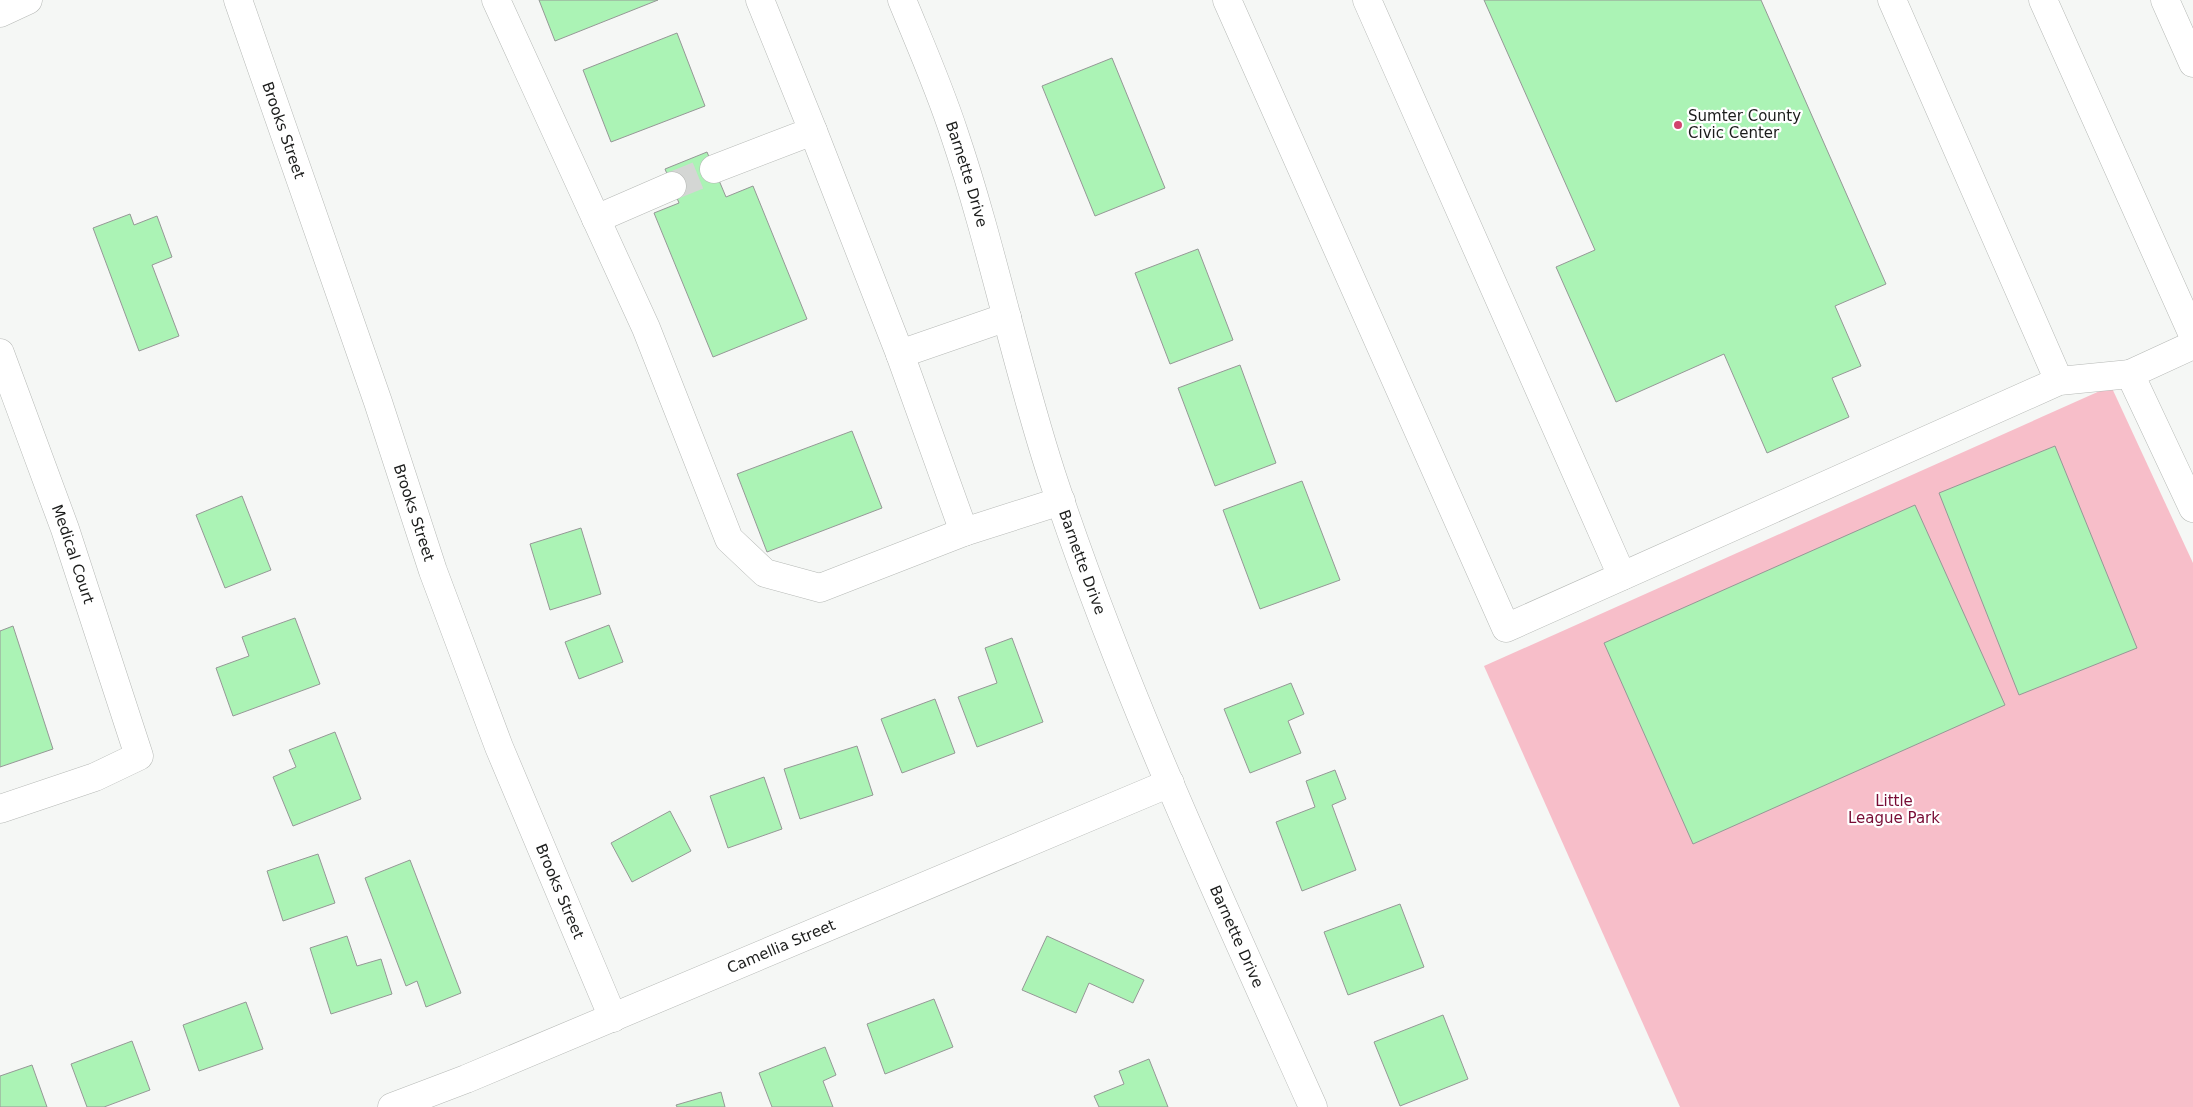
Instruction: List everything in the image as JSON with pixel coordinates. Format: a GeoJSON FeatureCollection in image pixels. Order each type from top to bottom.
{"type":"FeatureCollection","features":[{"type":"Feature","properties":{"kind":"street"},"geometry":{"type":"LineString","coordinates":[[0,13],[26,0]]}},
{"type":"Feature","properties":{"kind":"street","name":"Brooks Street"},"geometry":{"type":"LineString","coordinates":[[238,0],[378,402],[433,571],[499,747],[613,1018]]}},
{"type":"Feature","properties":{"kind":"street"},"geometry":{"type":"LineString","coordinates":[[496,0],[646,328],[729,539],[765,572],[820,588],[964,532],[1061,501]]}},
{"type":"Feature","properties":{"kind":"street"},"geometry":{"type":"LineString","coordinates":[[760,0],[900,354],[964,532]]}},
{"type":"Feature","properties":{"kind":"street","name":"Barnette Drive"},"geometry":{"type":"LineString","coordinates":[[902,0],[931,69],[954,134],[1052,475],[1126,681],[1314,1107]]}},
{"type":"Feature","properties":{"kind":"street"},"geometry":{"type":"LineString","coordinates":[[1227,0],[1506,628],[2059,381],[2130,374],[2193,345]]}},
{"type":"Feature","properties":{"kind":"street"},"geometry":{"type":"LineString","coordinates":[[1367,0],[1622,576]]}},
{"type":"Feature","properties":{"kind":"street"},"geometry":{"type":"LineString","coordinates":[[1892,0],[2059,381]]}},
{"type":"Feature","properties":{"kind":"street"},"geometry":{"type":"LineString","coordinates":[[2042,0],[2193,335]]}},
{"type":"Feature","properties":{"kind":"street"},"geometry":{"type":"LineString","coordinates":[[2165,0],[2193,63]]}},
{"type":"Feature","properties":{"kind":"street"},"geometry":{"type":"LineString","coordinates":[[714,169],[813,131]]}},
{"type":"Feature","properties":{"kind":"street"},"geometry":{"type":"LineString","coordinates":[[596,219],[672,186]]}},
{"type":"Feature","properties":{"kind":"street"},"geometry":{"type":"LineString","coordinates":[[900,354],[1007,317]]}},
{"type":"Feature","properties":{"kind":"street","name":"Medical Court"},"geometry":{"type":"LineString","coordinates":[[0,353],[65,529],[139,756],[95,776],[0,808]]}},
{"type":"Feature","properties":{"kind":"street"},"geometry":{"type":"LineString","coordinates":[[2130,374],[2193,508]]}},
{"type":"Feature","properties":{"kind":"street","name":"Camellia Street"},"geometry":{"type":"LineString","coordinates":[[392,1107],[466,1079],[613,1018],[1170,783]]}},
{"type":"Feature","properties":{"kind":"green space","name":"Little League Park"},"geometry":{"type":"Polygon","coordinates":[[[2111,386],[2193,563],[2193,1107],[1680,1107],[1484,666],[2111,386]]]}},
{"type":"Feature","properties":{"kind":"building"},"geometry":{"type":"Polygon","coordinates":[[[539,0],[658,0],[555,41],[539,0]]]}},
{"type":"Feature","properties":{"kind":"building","name":"Sumter County Civic Center"},"geometry":{"type":"Polygon","coordinates":[[[1484,0],[1761,0],[1886,284],[1835,306],[1861,366],[1832,378],[1849,417],[1767,453],[1724,354],[1616,402],[1556,267],[1595,250],[1484,0]]]}},
{"type":"Feature","properties":{"kind":"building"},"geometry":{"type":"Polygon","coordinates":[[[677,33],[705,106],[611,142],[583,70],[677,33]]]}},
{"type":"Feature","properties":{"kind":"building"},"geometry":{"type":"Polygon","coordinates":[[[1112,58],[1165,188],[1095,216],[1042,86],[1112,58]]]}},
{"type":"Feature","properties":{"kind":"building"},"geometry":{"type":"Polygon","coordinates":[[[707,152],[726,197],[753,186],[807,319],[713,357],[654,213],[679,203],[665,169],[707,152]]]}},
{"type":"Feature","properties":{"kind":"building"},"geometry":{"type":"Polygon","coordinates":[[[130,214],[134,225],[157,216],[172,257],[152,265],[179,336],[139,351],[93,228],[130,214]]]}},
{"type":"Feature","properties":{"kind":"building"},"geometry":{"type":"Polygon","coordinates":[[[1198,249],[1233,340],[1170,364],[1135,273],[1198,249]]]}},
{"type":"Feature","properties":{"kind":"building"},"geometry":{"type":"Polygon","coordinates":[[[1240,365],[1276,463],[1215,486],[1178,388],[1240,365]]]}},
{"type":"Feature","properties":{"kind":"building"},"geometry":{"type":"Polygon","coordinates":[[[852,431],[882,508],[767,552],[737,474],[852,431]]]}},
{"type":"Feature","properties":{"kind":"building"},"geometry":{"type":"Polygon","coordinates":[[[2055,446],[2137,648],[2019,695],[1939,493],[2055,446]]]}},
{"type":"Feature","properties":{"kind":"building"},"geometry":{"type":"Polygon","coordinates":[[[1302,481],[1340,580],[1260,609],[1223,510],[1302,481]]]}},
{"type":"Feature","properties":{"kind":"building"},"geometry":{"type":"Polygon","coordinates":[[[242,496],[271,570],[225,588],[196,515],[242,496]]]}},
{"type":"Feature","properties":{"kind":"building"},"geometry":{"type":"Polygon","coordinates":[[[1915,505],[2005,705],[1693,844],[1604,643],[1915,505]]]}},
{"type":"Feature","properties":{"kind":"building"},"geometry":{"type":"Polygon","coordinates":[[[581,528],[601,594],[550,610],[530,544],[581,528]]]}},
{"type":"Feature","properties":{"kind":"building"},"geometry":{"type":"Polygon","coordinates":[[[295,618],[320,684],[233,716],[216,668],[249,656],[242,637],[295,618]]]}},
{"type":"Feature","properties":{"kind":"building"},"geometry":{"type":"Polygon","coordinates":[[[609,625],[623,662],[579,679],[565,642],[609,625]]]}},
{"type":"Feature","properties":{"kind":"building"},"geometry":{"type":"Polygon","coordinates":[[[13,626],[53,749],[0,767],[0,631],[13,626]]]}},
{"type":"Feature","properties":{"kind":"building"},"geometry":{"type":"Polygon","coordinates":[[[1012,638],[1043,722],[977,747],[958,697],[997,683],[985,648],[1012,638]]]}},
{"type":"Feature","properties":{"kind":"building"},"geometry":{"type":"Polygon","coordinates":[[[1291,683],[1304,714],[1288,721],[1301,753],[1250,773],[1224,709],[1291,683]]]}},
{"type":"Feature","properties":{"kind":"building"},"geometry":{"type":"Polygon","coordinates":[[[935,699],[955,753],[902,773],[881,719],[935,699]]]}},
{"type":"Feature","properties":{"kind":"building"},"geometry":{"type":"Polygon","coordinates":[[[335,732],[361,799],[293,826],[273,777],[296,767],[289,750],[335,732]]]}},
{"type":"Feature","properties":{"kind":"building"},"geometry":{"type":"Polygon","coordinates":[[[857,746],[873,795],[800,819],[784,769],[857,746]]]}},
{"type":"Feature","properties":{"kind":"building"},"geometry":{"type":"Polygon","coordinates":[[[1335,770],[1346,799],[1332,805],[1356,870],[1302,891],[1276,822],[1315,807],[1306,781],[1335,770]]]}},
{"type":"Feature","properties":{"kind":"building"},"geometry":{"type":"Polygon","coordinates":[[[764,777],[782,829],[728,848],[710,796],[764,777]]]}},
{"type":"Feature","properties":{"kind":"building"},"geometry":{"type":"Polygon","coordinates":[[[670,811],[691,851],[632,882],[611,843],[670,811]]]}},
{"type":"Feature","properties":{"kind":"building"},"geometry":{"type":"Polygon","coordinates":[[[318,854],[335,903],[283,921],[267,871],[318,854]]]}},
{"type":"Feature","properties":{"kind":"building"},"geometry":{"type":"Polygon","coordinates":[[[410,860],[461,993],[426,1007],[417,981],[406,986],[365,878],[410,860]]]}},
{"type":"Feature","properties":{"kind":"building"},"geometry":{"type":"Polygon","coordinates":[[[1400,904],[1424,967],[1348,995],[1324,932],[1400,904]]]}},
{"type":"Feature","properties":{"kind":"building"},"geometry":{"type":"Polygon","coordinates":[[[347,936],[357,966],[381,959],[392,994],[331,1014],[310,948],[347,936]]]}},
{"type":"Feature","properties":{"kind":"building"},"geometry":{"type":"Polygon","coordinates":[[[1047,936],[1144,980],[1133,1003],[1089,983],[1076,1013],[1022,990],[1047,936]]]}},
{"type":"Feature","properties":{"kind":"building"},"geometry":{"type":"Polygon","coordinates":[[[934,999],[953,1047],[885,1074],[867,1024],[934,999]]]}},
{"type":"Feature","properties":{"kind":"building"},"geometry":{"type":"Polygon","coordinates":[[[246,1002],[263,1049],[199,1071],[183,1025],[246,1002]]]}},
{"type":"Feature","properties":{"kind":"building"},"geometry":{"type":"Polygon","coordinates":[[[1443,1015],[1468,1079],[1400,1106],[1374,1042],[1443,1015]]]}},
{"type":"Feature","properties":{"kind":"building"},"geometry":{"type":"Polygon","coordinates":[[[132,1041],[150,1090],[104,1107],[87,1107],[71,1064],[132,1041]]]}},
{"type":"Feature","properties":{"kind":"building"},"geometry":{"type":"Polygon","coordinates":[[[825,1047],[836,1075],[823,1081],[833,1107],[772,1107],[759,1073],[825,1047]]]}},
{"type":"Feature","properties":{"kind":"building"},"geometry":{"type":"Polygon","coordinates":[[[1149,1059],[1168,1107],[1099,1107],[1094,1096],[1124,1084],[1119,1071],[1149,1059]]]}},
{"type":"Feature","properties":{"kind":"building"},"geometry":{"type":"Polygon","coordinates":[[[32,1065],[47,1107],[0,1107],[0,1076],[32,1065]]]}},
{"type":"Feature","properties":{"kind":"building"},"geometry":{"type":"Polygon","coordinates":[[[721,1092],[725,1107],[677,1107],[676,1105],[721,1092]]]}},
{"type":"Feature","properties":{"kind":"tunnel"},"geometry":{"type":"LineString","coordinates":[[672,186],[714,169]]}},
{"type":"Feature","properties":{"kind":"place","name":"Sumter County Civic Center"},"geometry":{"type":"Point","coordinates":[1678,125]}}]}
